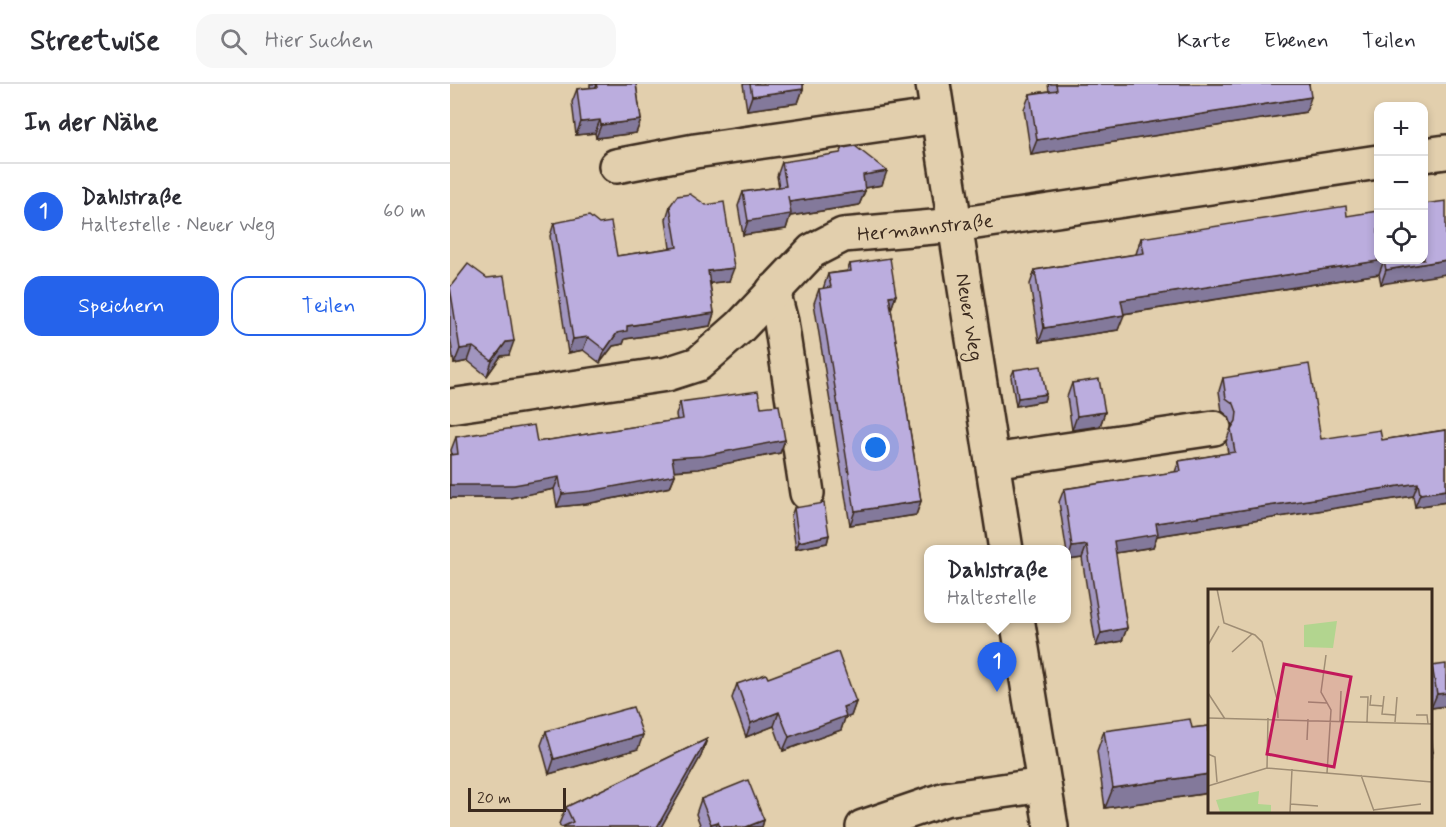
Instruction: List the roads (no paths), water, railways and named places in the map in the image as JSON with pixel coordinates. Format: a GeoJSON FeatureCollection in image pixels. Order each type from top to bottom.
{"type":"FeatureCollection","features":[{"type":"Feature","properties":{"kind":"street","name":"Neuer Weg"},"geometry":{"type":"LineString","coordinates":[[933,84],[1005,545]]}},
{"type":"Feature","properties":{"kind":"street"},"geometry":{"type":"LineString","coordinates":[[616,166],[695,151],[938,116]]}},
{"type":"Feature","properties":{"kind":"street"},"geometry":{"type":"LineString","coordinates":[[1428,154],[1446,152]]}},
{"type":"Feature","properties":{"kind":"street","name":"Hermannstraße"},"geometry":{"type":"LineString","coordinates":[[450,406],[667,374],[698,364],[740,327],[812,251],[843,236],[956,225],[1374,163]]}},
{"type":"Feature","properties":{"kind":"street"},"geometry":{"type":"LineString","coordinates":[[773,291],[781,322],[807,493]]}},
{"type":"Feature","properties":{"kind":"street"},"geometry":{"type":"LineString","coordinates":[[992,461],[1214,428]]}},
{"type":"Feature","properties":{"kind":"street"},"geometry":{"type":"LineString","coordinates":[[1018,623],[1051,827]]}},
{"type":"Feature","properties":{"kind":"street"},"geometry":{"type":"LineString","coordinates":[[863,827],[945,799],[1044,784]]}},
{"type":"Feature","properties":{"kind":"place","name":"Dahlstraße"},"geometry":{"type":"Point","coordinates":[997,692]}}]}
